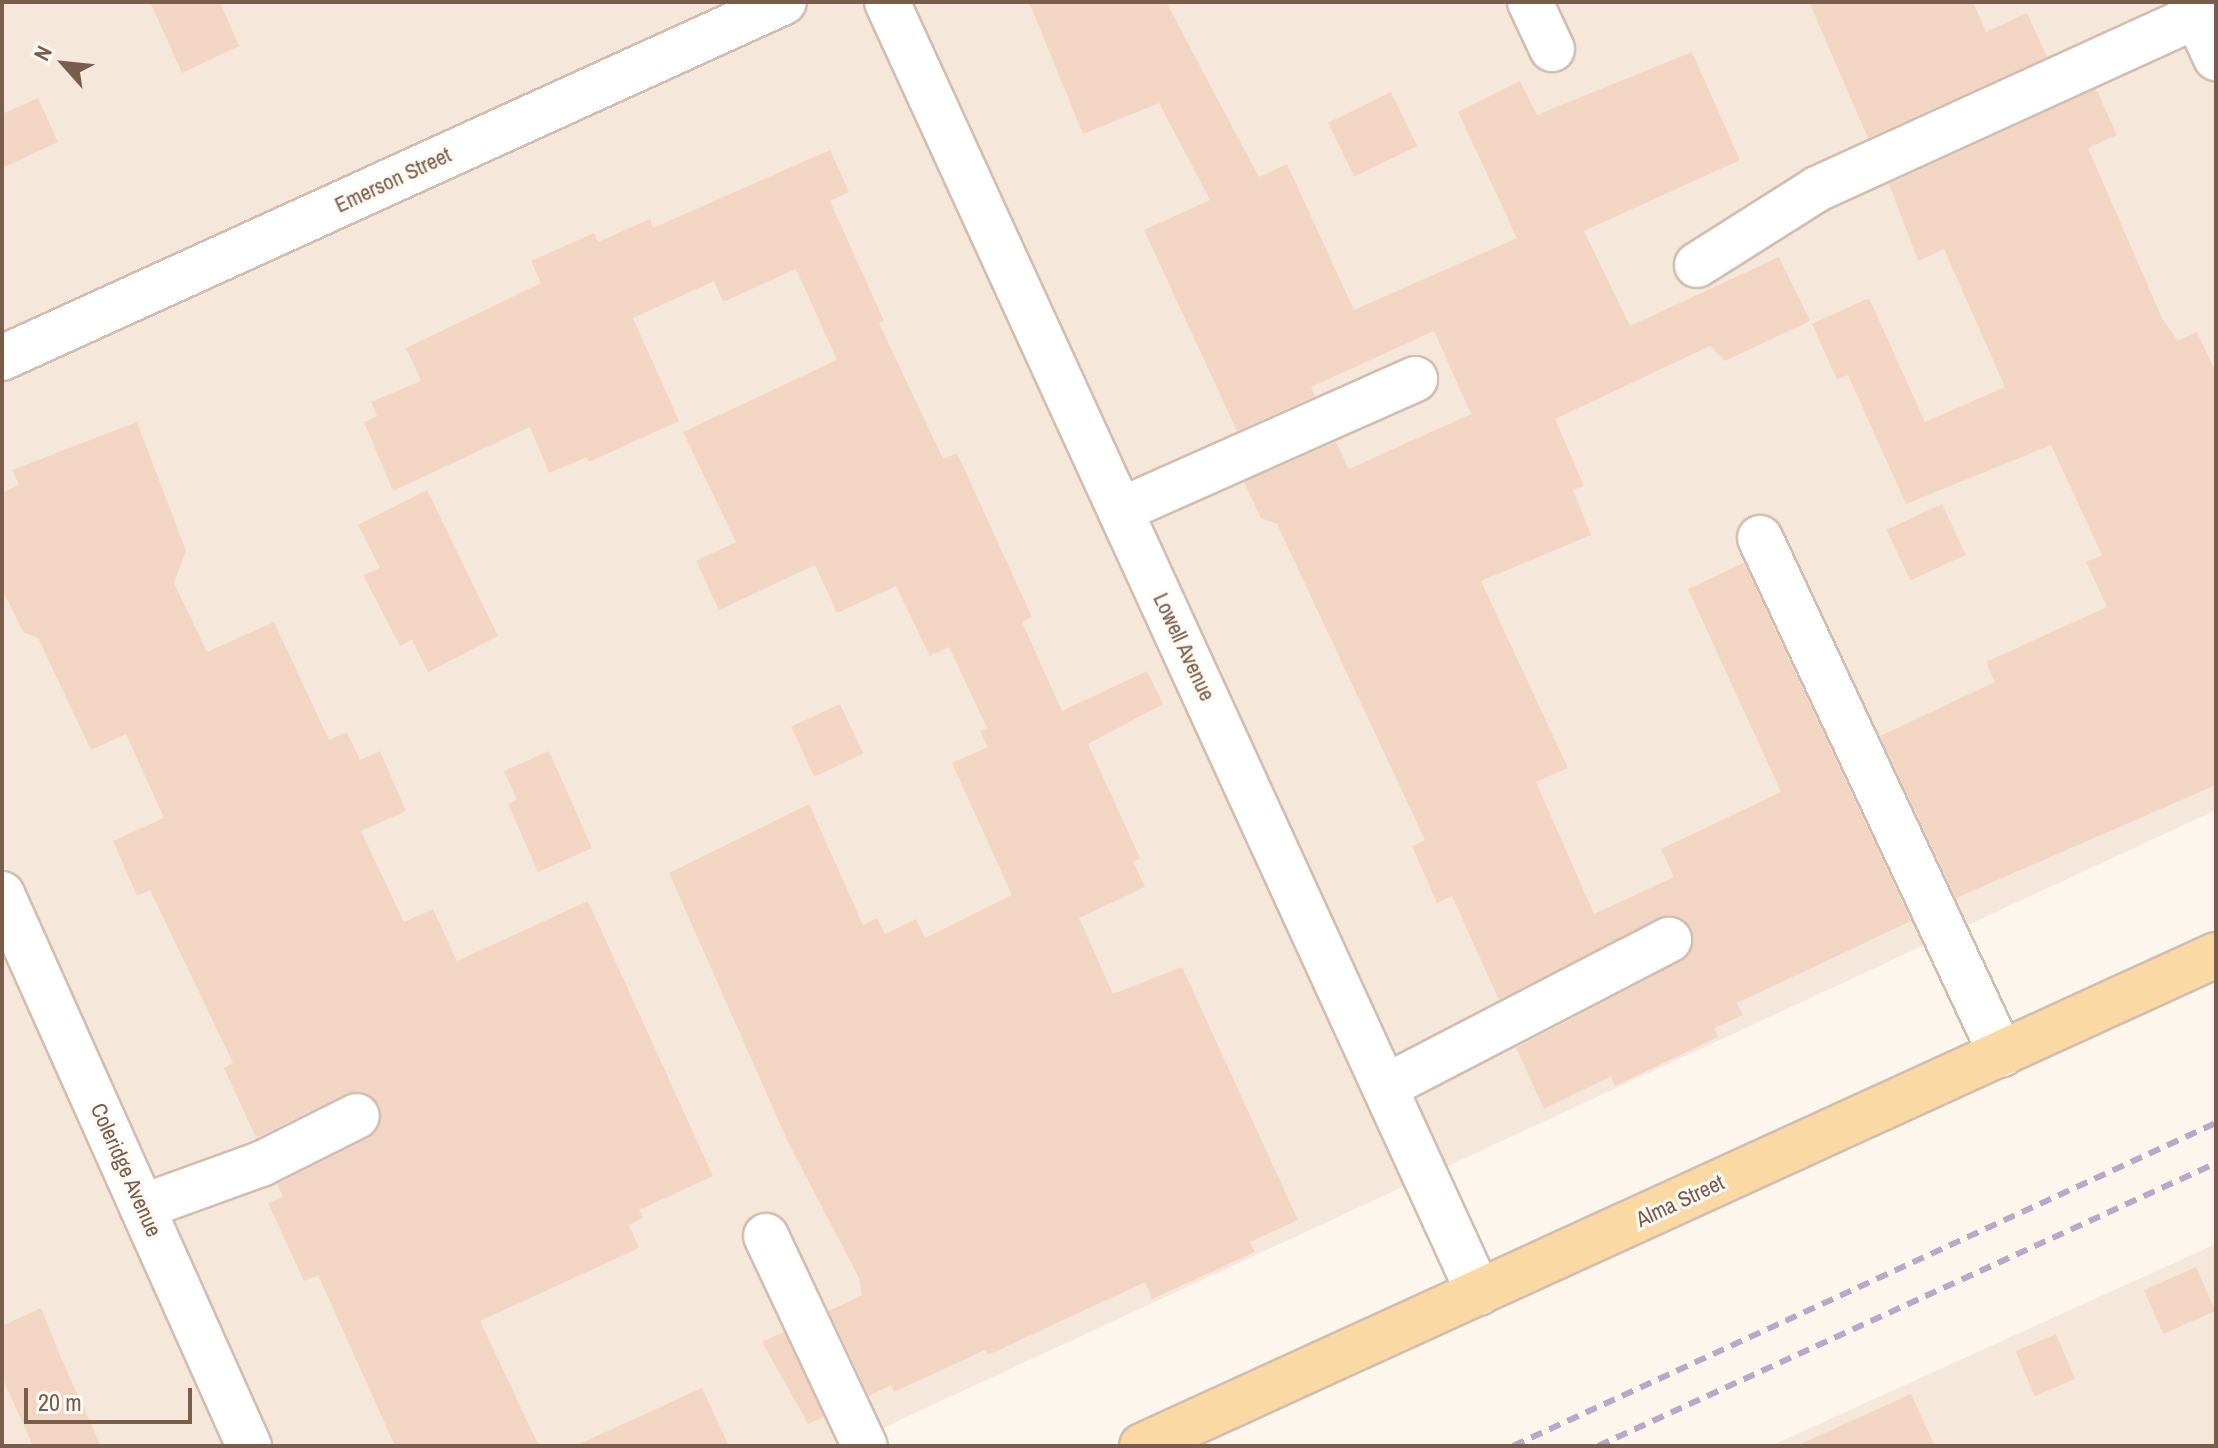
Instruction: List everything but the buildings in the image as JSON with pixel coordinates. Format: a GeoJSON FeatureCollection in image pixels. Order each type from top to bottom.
{"type":"FeatureCollection","features":[{"type":"Feature","properties":{"kind":"main road","name":"Alma Street"},"geometry":{"type":"LineString","coordinates":[[1142,1446],[2216,955]]}},
{"type":"Feature","properties":{"kind":"street","name":"Emerson Street"},"geometry":{"type":"LineString","coordinates":[[2,358],[784,2]]}},
{"type":"Feature","properties":{"kind":"street","name":"Lowell Avenue"},"geometry":{"type":"LineString","coordinates":[[887,2],[1479,1293]]}},
{"type":"Feature","properties":{"kind":"street"},"geometry":{"type":"LineString","coordinates":[[1530,2],[1552,49]]}},
{"type":"Feature","properties":{"kind":"street"},"geometry":{"type":"LineString","coordinates":[[1697,265],[1817,189],[2193,9],[2216,58]]}},
{"type":"Feature","properties":{"kind":"street"},"geometry":{"type":"LineString","coordinates":[[1121,510],[1415,379]]}},
{"type":"Feature","properties":{"kind":"street"},"geometry":{"type":"LineString","coordinates":[[1760,538],[2001,1054]]}},
{"type":"Feature","properties":{"kind":"street","name":"Coleridge Avenue"},"geometry":{"type":"LineString","coordinates":[[2,894],[249,1446]]}},
{"type":"Feature","properties":{"kind":"street"},"geometry":{"type":"LineString","coordinates":[[1385,1087],[1669,940]]}},
{"type":"Feature","properties":{"kind":"street"},"geometry":{"type":"LineString","coordinates":[[142,1207],[261,1164],[357,1116]]}},
{"type":"Feature","properties":{"kind":"street"},"geometry":{"type":"LineString","coordinates":[[766,1236],[865,1446]]}},
{"type":"Feature","properties":{"kind":"shaded area"},"geometry":{"type":"Polygon","coordinates":[[[2,2],[2216,2],[2216,810],[844,1446],[2,1446],[2,2]]]}},
{"type":"Feature","properties":{"kind":"shaded area"},"geometry":{"type":"Polygon","coordinates":[[[2216,1244],[2216,1446],[1770,1446],[2216,1244]]]}},
{"type":"Feature","properties":{"kind":"railway"},"geometry":{"type":"LineString","coordinates":[[1513,1446],[2216,1123]]}},
{"type":"Feature","properties":{"kind":"railway"},"geometry":{"type":"LineString","coordinates":[[1598,1446],[2216,1163]]}}]}
